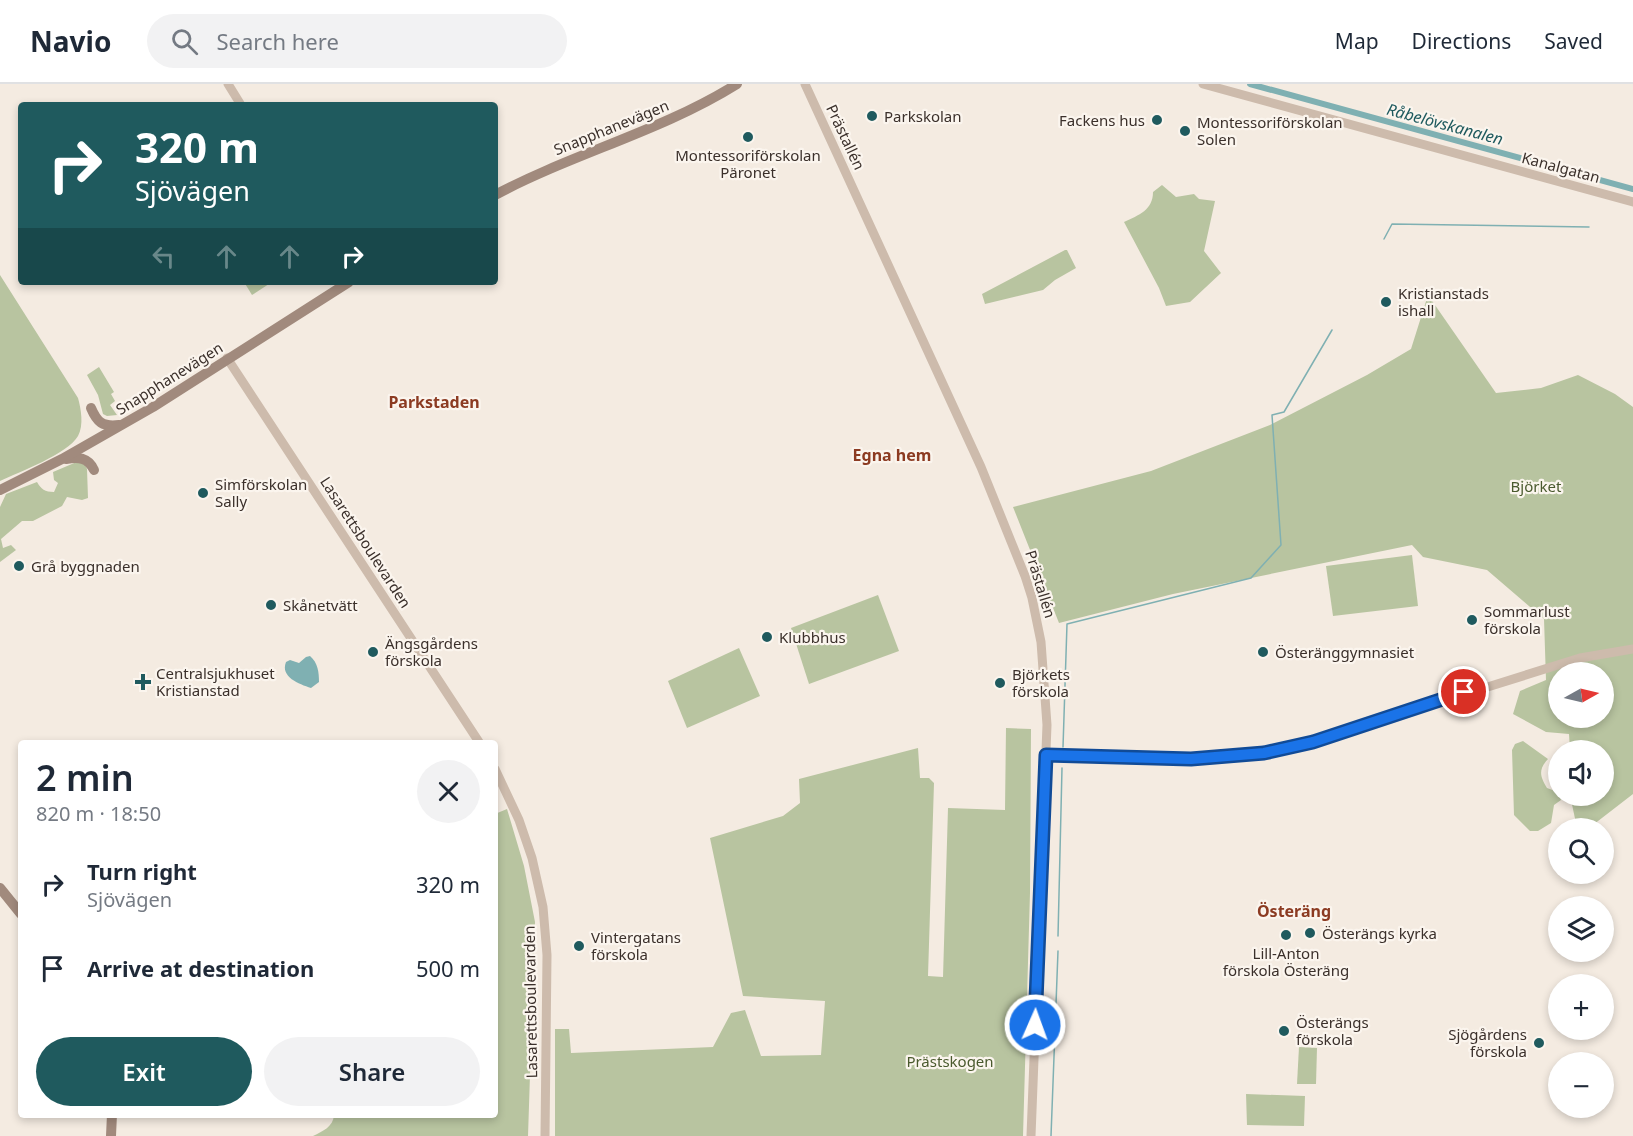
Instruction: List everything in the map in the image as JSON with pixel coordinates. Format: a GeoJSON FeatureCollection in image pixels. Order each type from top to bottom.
{"type":"FeatureCollection","features":[{"type":"Feature","properties":{"kind":"main road","name":"Snapphanevägen"},"geometry":{"type":"LineString","coordinates":[[498,194],[679,116],[737,84]]}},
{"type":"Feature","properties":{"kind":"main road","name":"Snapphanevägen"},"geometry":{"type":"LineString","coordinates":[[0,490],[62,459],[153,407],[343,285]]}},
{"type":"Feature","properties":{"kind":"main road"},"geometry":{"type":"LineString","coordinates":[[91,408],[97,421],[102,425],[122,425]]}},
{"type":"Feature","properties":{"kind":"main road"},"geometry":{"type":"LineString","coordinates":[[62,459],[79,457],[89,462],[94,470]]}},
{"type":"Feature","properties":{"kind":"main road"},"geometry":{"type":"LineString","coordinates":[[0,888],[18,910]]}},
{"type":"Feature","properties":{"kind":"main road"},"geometry":{"type":"LineString","coordinates":[[111,1136],[112,1118]]}},
{"type":"Feature","properties":{"kind":"street"},"geometry":{"type":"LineString","coordinates":[[228,84],[239,102]]}},
{"type":"Feature","properties":{"kind":"street","name":"Prästallén"},"geometry":{"type":"LineString","coordinates":[[805,84],[984,473],[1032,598],[1041,642],[1047,725],[1031,1136]]}},
{"type":"Feature","properties":{"kind":"street","name":"Kanalgatan"},"geometry":{"type":"LineString","coordinates":[[1203,84],[1633,202]]}},
{"type":"Feature","properties":{"kind":"street","name":"Lasarettsboulevarden"},"geometry":{"type":"LineString","coordinates":[[227,358],[478,740]]}},
{"type":"Feature","properties":{"kind":"street"},"geometry":{"type":"LineString","coordinates":[[1046,755],[1191,759],[1274,751],[1313,742],[1562,663],[1633,649]]}},
{"type":"Feature","properties":{"kind":"street","name":"Lasarettsboulevarden"},"geometry":{"type":"LineString","coordinates":[[498,775],[519,820],[532,858],[543,907],[547,955],[545,1136]]}},
{"type":"Feature","properties":{"kind":"green space"},"geometry":{"type":"Polygon","coordinates":[[[1162,185],[1176,197],[1194,194],[1199,199],[1215,201],[1204,251],[1221,273],[1190,302],[1166,306],[1124,222],[1148,208],[1153,192],[1162,185]]]}},
{"type":"Feature","properties":{"kind":"green space"},"geometry":{"type":"Polygon","coordinates":[[[1065,250],[1076,268],[1043,290],[985,304],[982,294],[1065,250]]]}},
{"type":"Feature","properties":{"kind":"green space"},"geometry":{"type":"Polygon","coordinates":[[[0,275],[78,398],[81,422],[80,432],[73,443],[42,462],[0,481],[0,275]]]}},
{"type":"Feature","properties":{"kind":"green space"},"geometry":{"type":"Polygon","coordinates":[[[246,285],[267,285],[252,295],[246,285]]]}},
{"type":"Feature","properties":{"kind":"green space","name":"Björket"},"geometry":{"type":"Polygon","coordinates":[[[1428,295],[1496,393],[1541,388],[1578,375],[1615,394],[1633,407],[1633,794],[1602,818],[1575,818],[1572,806],[1614,806],[1614,740],[1569,740],[1569,734],[1546,732],[1513,714],[1520,691],[1546,680],[1544,619],[1487,570],[1423,557],[1412,545],[1173,594],[1059,623],[1013,507],[1151,471],[1270,425],[1367,375],[1411,349],[1428,295]]]}},
{"type":"Feature","properties":{"kind":"green space"},"geometry":{"type":"Polygon","coordinates":[[[99,367],[114,392],[111,394],[115,401],[110,405],[117,415],[103,414],[98,395],[87,375],[99,367]]]}},
{"type":"Feature","properties":{"kind":"green space"},"geometry":{"type":"Polygon","coordinates":[[[79,461],[87,469],[88,498],[82,500],[67,497],[62,506],[33,521],[22,521],[1,539],[3,548],[11,545],[16,550],[0,562],[0,507],[6,494],[37,482],[44,490],[54,492],[58,483],[54,480],[53,472],[79,461]]]}},
{"type":"Feature","properties":{"kind":"green space"},"geometry":{"type":"Polygon","coordinates":[[[1412,555],[1418,606],[1333,616],[1326,566],[1412,555]]]}},
{"type":"Feature","properties":{"kind":"green space"},"geometry":{"type":"Polygon","coordinates":[[[878,595],[899,651],[809,684],[791,628],[878,595]]]}},
{"type":"Feature","properties":{"kind":"green space"},"geometry":{"type":"Polygon","coordinates":[[[739,648],[760,696],[687,728],[668,681],[739,648]]]}},
{"type":"Feature","properties":{"kind":"green space","name":"Prästskogen"},"geometry":{"type":"Polygon","coordinates":[[[1006,728],[1031,729],[1030,893],[1023,1136],[555,1136],[555,1029],[569,1029],[571,1053],[713,1047],[731,1013],[745,1010],[761,1056],[821,1055],[825,1001],[743,996],[710,838],[783,816],[800,803],[799,779],[918,748],[920,778],[929,778],[934,783],[928,976],[943,977],[948,808],[1005,810],[1006,728]]]}},
{"type":"Feature","properties":{"kind":"green space"},"geometry":{"type":"Polygon","coordinates":[[[1523,741],[1548,759],[1541,770],[1548,788],[1548,806],[1554,806],[1552,818],[1548,818],[1548,825],[1538,831],[1530,831],[1514,815],[1512,750],[1515,744],[1523,741]]]}},
{"type":"Feature","properties":{"kind":"green space"},"geometry":{"type":"Polygon","coordinates":[[[507,809],[524,866],[535,922],[528,1136],[313,1136],[330,1126],[333,1118],[498,1118],[498,813],[507,809]]]}},
{"type":"Feature","properties":{"kind":"green space"},"geometry":{"type":"Polygon","coordinates":[[[1299,1047],[1317,1048],[1316,1084],[1297,1084],[1299,1047]]]}},
{"type":"Feature","properties":{"kind":"green space"},"geometry":{"type":"Polygon","coordinates":[[[1246,1094],[1305,1096],[1304,1126],[1247,1125],[1246,1094]]]}},
{"type":"Feature","properties":{"kind":"water"},"geometry":{"type":"Polygon","coordinates":[[[310,656],[316,665],[319,678],[319,682],[311,688],[288,676],[285,667],[286,662],[290,660],[299,663],[310,656]]]}},
{"type":"Feature","properties":{"kind":"waterway","name":"Råbelövskanalen"},"geometry":{"type":"LineString","coordinates":[[1250,84],[1633,189]]}},
{"type":"Feature","properties":{"kind":"waterway"},"geometry":{"type":"LineString","coordinates":[[1384,239],[1392,224],[1589,227]]}},
{"type":"Feature","properties":{"kind":"waterway"},"geometry":{"type":"LineString","coordinates":[[1063,747],[1067,624],[1251,578],[1281,545],[1272,415],[1284,412],[1332,330]]}},
{"type":"Feature","properties":{"kind":"waterway"},"geometry":{"type":"LineString","coordinates":[[1058,936],[1062,768]]}},
{"type":"Feature","properties":{"kind":"waterway"},"geometry":{"type":"LineString","coordinates":[[1051,1136],[1058,951]]}},
{"type":"Feature","properties":{"kind":"place","name":"Parkskolan"},"geometry":{"type":"Point","coordinates":[872,116]}},
{"type":"Feature","properties":{"kind":"place","name":"Fackens hus"},"geometry":{"type":"Point","coordinates":[1157,120]}},
{"type":"Feature","properties":{"kind":"place","name":"Montessoriförskolan Solen"},"geometry":{"type":"Point","coordinates":[1185,131]}},
{"type":"Feature","properties":{"kind":"place","name":"Montessoriförskolan Päronet"},"geometry":{"type":"Point","coordinates":[748,137]}},
{"type":"Feature","properties":{"kind":"place","name":"Kristianstads ishall"},"geometry":{"type":"Point","coordinates":[1386,302]}},
{"type":"Feature","properties":{"kind":"place","name":"Simförskolan Sally"},"geometry":{"type":"Point","coordinates":[203,493]}},
{"type":"Feature","properties":{"kind":"place","name":"Grå byggnaden"},"geometry":{"type":"Point","coordinates":[19,566]}},
{"type":"Feature","properties":{"kind":"place","name":"Skånetvätt"},"geometry":{"type":"Point","coordinates":[271,605]}},
{"type":"Feature","properties":{"kind":"place","name":"Sommarlust förskola"},"geometry":{"type":"Point","coordinates":[1472,620]}},
{"type":"Feature","properties":{"kind":"place","name":"Klubbhus"},"geometry":{"type":"Point","coordinates":[767,637]}},
{"type":"Feature","properties":{"kind":"place","name":"Ängsgårdens förskola"},"geometry":{"type":"Point","coordinates":[373,652]}},
{"type":"Feature","properties":{"kind":"place","name":"Österänggymnasiet"},"geometry":{"type":"Point","coordinates":[1263,652]}},
{"type":"Feature","properties":{"kind":"place","name":"Centralsjukhuset Kristianstad"},"geometry":{"type":"Point","coordinates":[143,682]}},
{"type":"Feature","properties":{"kind":"place","name":"Björkets förskola"},"geometry":{"type":"Point","coordinates":[1000,683]}},
{"type":"Feature","properties":{"kind":"place","name":"Österängs kyrka"},"geometry":{"type":"Point","coordinates":[1310,933]}},
{"type":"Feature","properties":{"kind":"place","name":"Lill-Anton förskola Österäng"},"geometry":{"type":"Point","coordinates":[1286,935]}},
{"type":"Feature","properties":{"kind":"place","name":"Vintergatans förskola"},"geometry":{"type":"Point","coordinates":[579,946]}},
{"type":"Feature","properties":{"kind":"place","name":"Österängs förskola"},"geometry":{"type":"Point","coordinates":[1284,1031]}},
{"type":"Feature","properties":{"kind":"place","name":"Sjögårdens förskola"},"geometry":{"type":"Point","coordinates":[1539,1043]}},
{"type":"Feature","properties":{"kind":"district","name":"Parkstaden"},"geometry":{"type":"Point","coordinates":[434,402]}},
{"type":"Feature","properties":{"kind":"district","name":"Egna hem"},"geometry":{"type":"Point","coordinates":[892,455]}},
{"type":"Feature","properties":{"kind":"district","name":"Österäng"},"geometry":{"type":"Point","coordinates":[1294,911]}},
{"type":"Feature","properties":{"kind":"route"},"geometry":{"type":"LineString","coordinates":[[1035,1025],[1046,755],[1191,759],[1264,753],[1298,747],[1464,692]]}}]}
